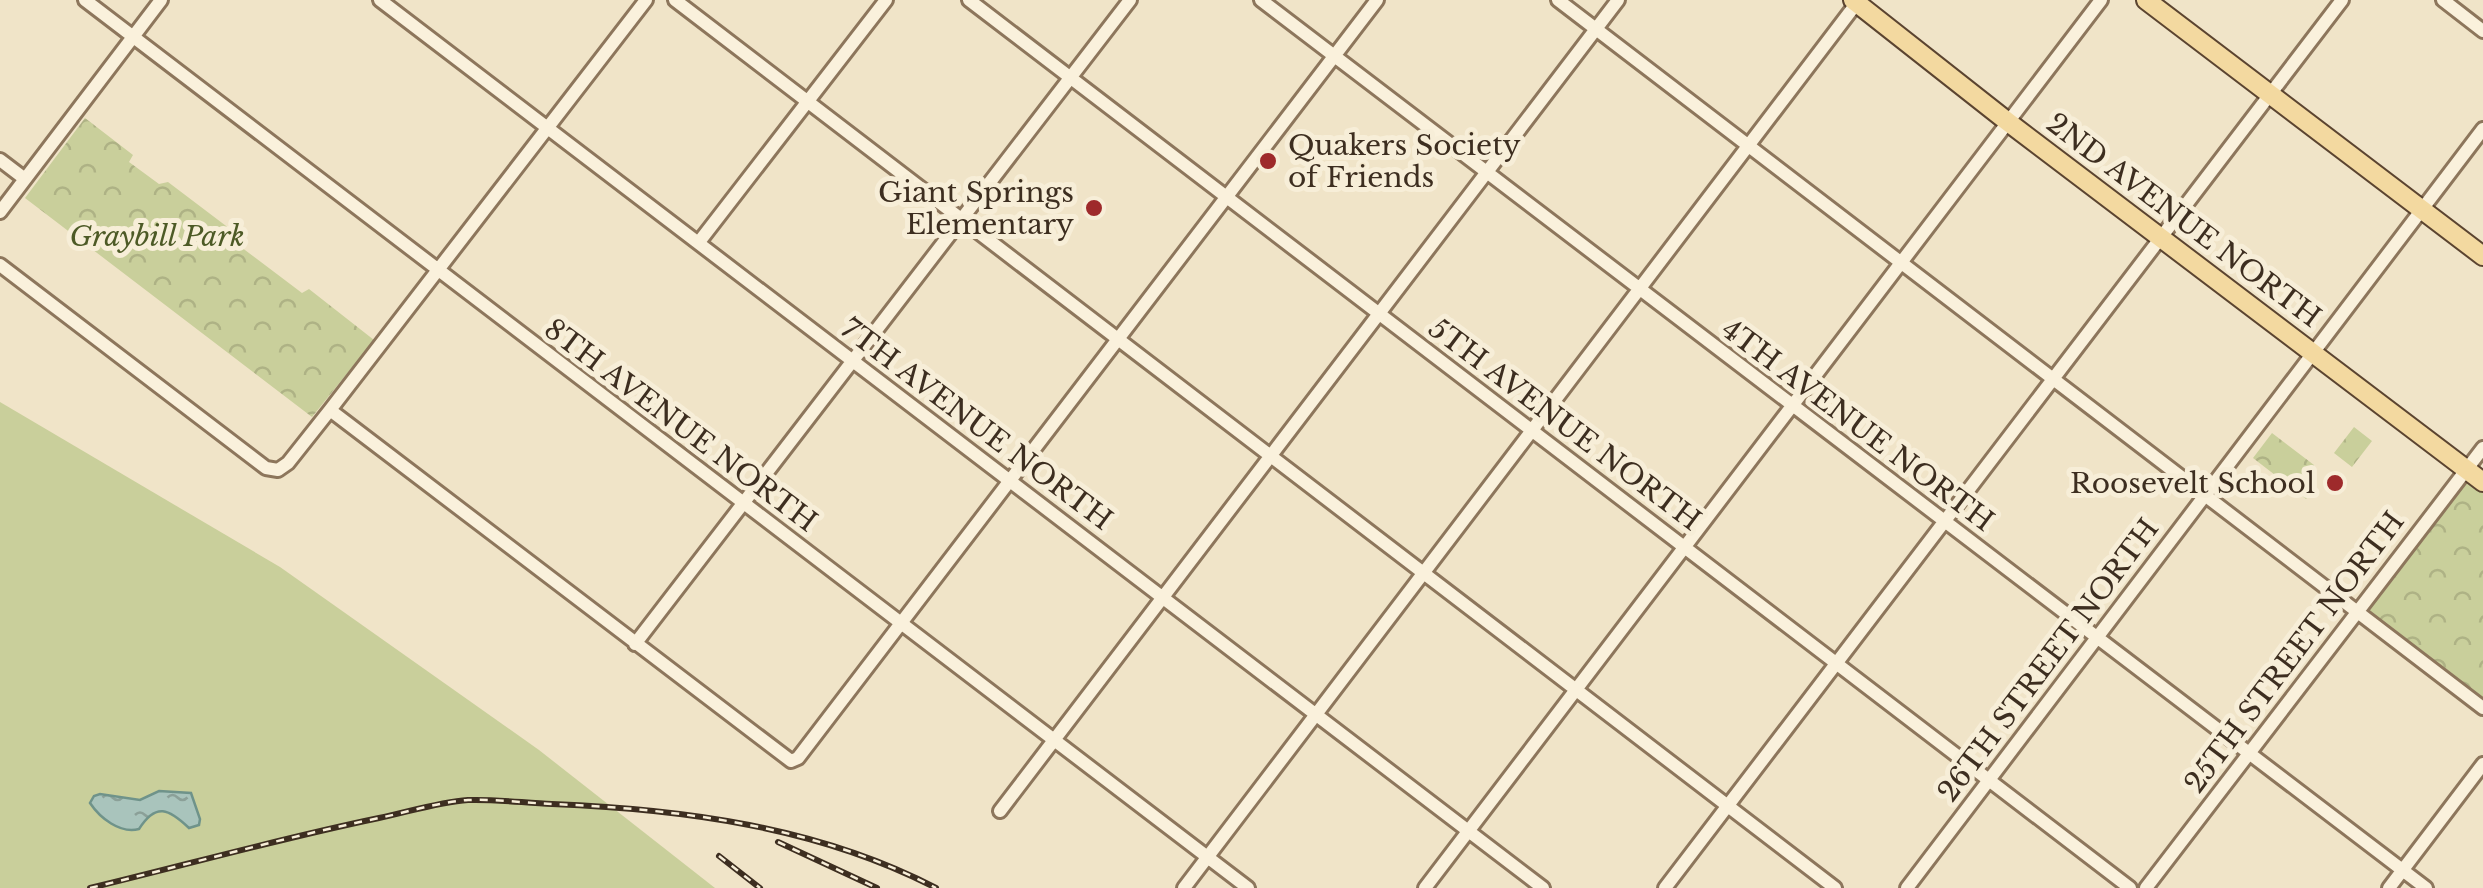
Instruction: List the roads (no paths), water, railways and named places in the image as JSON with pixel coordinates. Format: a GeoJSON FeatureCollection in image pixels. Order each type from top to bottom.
{"type":"FeatureCollection","features":[{"type":"Feature","properties":{"kind":"main road"},"geometry":{"type":"LineString","coordinates":[[2146,0],[2483,256]]}},
{"type":"Feature","properties":{"kind":"main road","name":"2ND AVENUE NORTH"},"geometry":{"type":"LineString","coordinates":[[1856,1],[2008,122],[2483,482]]}},
{"type":"Feature","properties":{"kind":"street","name":"8TH AVENUE NORTH"},"geometry":{"type":"LineString","coordinates":[[85,0],[1248,888]]}},
{"type":"Feature","properties":{"kind":"street"},"geometry":{"type":"LineString","coordinates":[[0,212],[161,0]]}},
{"type":"Feature","properties":{"kind":"street","name":"7TH AVENUE NORTH"},"geometry":{"type":"LineString","coordinates":[[380,0],[1543,888]]}},
{"type":"Feature","properties":{"kind":"street"},"geometry":{"type":"LineString","coordinates":[[396,12],[405,0]]}},
{"type":"Feature","properties":{"kind":"street"},"geometry":{"type":"LineString","coordinates":[[0,265],[266,468],[278,470],[330,410],[646,0]]}},
{"type":"Feature","properties":{"kind":"street"},"geometry":{"type":"LineString","coordinates":[[675,0],[1836,888]]}},
{"type":"Feature","properties":{"kind":"street"},"geometry":{"type":"LineString","coordinates":[[699,242],[886,0]]}},
{"type":"Feature","properties":{"kind":"street","name":"5TH AVENUE NORTH"},"geometry":{"type":"LineString","coordinates":[[970,0],[2130,888]]}},
{"type":"Feature","properties":{"kind":"street"},"geometry":{"type":"LineString","coordinates":[[635,644],[1130,0]]}},
{"type":"Feature","properties":{"kind":"street","name":"4TH AVENUE NORTH"},"geometry":{"type":"LineString","coordinates":[[1261,0],[2426,888]]}},
{"type":"Feature","properties":{"kind":"street"},"geometry":{"type":"LineString","coordinates":[[330,410],[791,761],[798,758],[902,624],[1377,0]]}},
{"type":"Feature","properties":{"kind":"street"},"geometry":{"type":"LineString","coordinates":[[1558,0],[2483,708]]}},
{"type":"Feature","properties":{"kind":"street"},"geometry":{"type":"LineString","coordinates":[[1000,811],[1618,0]]}},
{"type":"Feature","properties":{"kind":"street"},"geometry":{"type":"LineString","coordinates":[[1425,888],[2101,0]]}},
{"type":"Feature","properties":{"kind":"street"},"geometry":{"type":"LineString","coordinates":[[1665,888],[2342,0]]}},
{"type":"Feature","properties":{"kind":"street"},"geometry":{"type":"LineString","coordinates":[[2442,0],[2483,31]]}},
{"type":"Feature","properties":{"kind":"street"},"geometry":{"type":"LineString","coordinates":[[1184,888],[1856,1]]}},
{"type":"Feature","properties":{"kind":"street","name":"26TH STREET NORTH"},"geometry":{"type":"LineString","coordinates":[[1908,888],[2483,130]]}},
{"type":"Feature","properties":{"kind":"street"},"geometry":{"type":"LineString","coordinates":[[0,160],[25,179]]}},
{"type":"Feature","properties":{"kind":"street","name":"25TH STREET NORTH"},"geometry":{"type":"LineString","coordinates":[[2146,888],[2483,448]]}},
{"type":"Feature","properties":{"kind":"street"},"geometry":{"type":"LineString","coordinates":[[2390,888],[2483,764]]}},
{"type":"Feature","properties":{"kind":"water"},"geometry":{"type":"Polygon","coordinates":[[[159,791],[191,793],[199,825],[189,828],[163,811],[151,815],[139,829],[125,829],[105,819],[90,803],[100,794],[140,800],[159,791]]]}},
{"type":"Feature","properties":{"kind":"railway"},"geometry":{"type":"LineString","coordinates":[[90,888],[343,826],[468,800],[651,811],[749,825],[845,850],[936,888]]}},
{"type":"Feature","properties":{"kind":"railway"},"geometry":{"type":"LineString","coordinates":[[778,842],[877,888]]}},
{"type":"Feature","properties":{"kind":"railway"},"geometry":{"type":"LineString","coordinates":[[719,856],[760,888]]}},
{"type":"Feature","properties":{"kind":"place","name":"Quakers Society of Friends"},"geometry":{"type":"Point","coordinates":[1268,161]}},
{"type":"Feature","properties":{"kind":"place","name":"Giant Springs Elementary"},"geometry":{"type":"Point","coordinates":[1094,208]}},
{"type":"Feature","properties":{"kind":"place","name":"Roosevelt School"},"geometry":{"type":"Point","coordinates":[2335,483]}},
{"type":"Feature","properties":{"kind":"park label","name":"Graybill Park"},"geometry":{"type":"Point","coordinates":[157,236]}}]}
